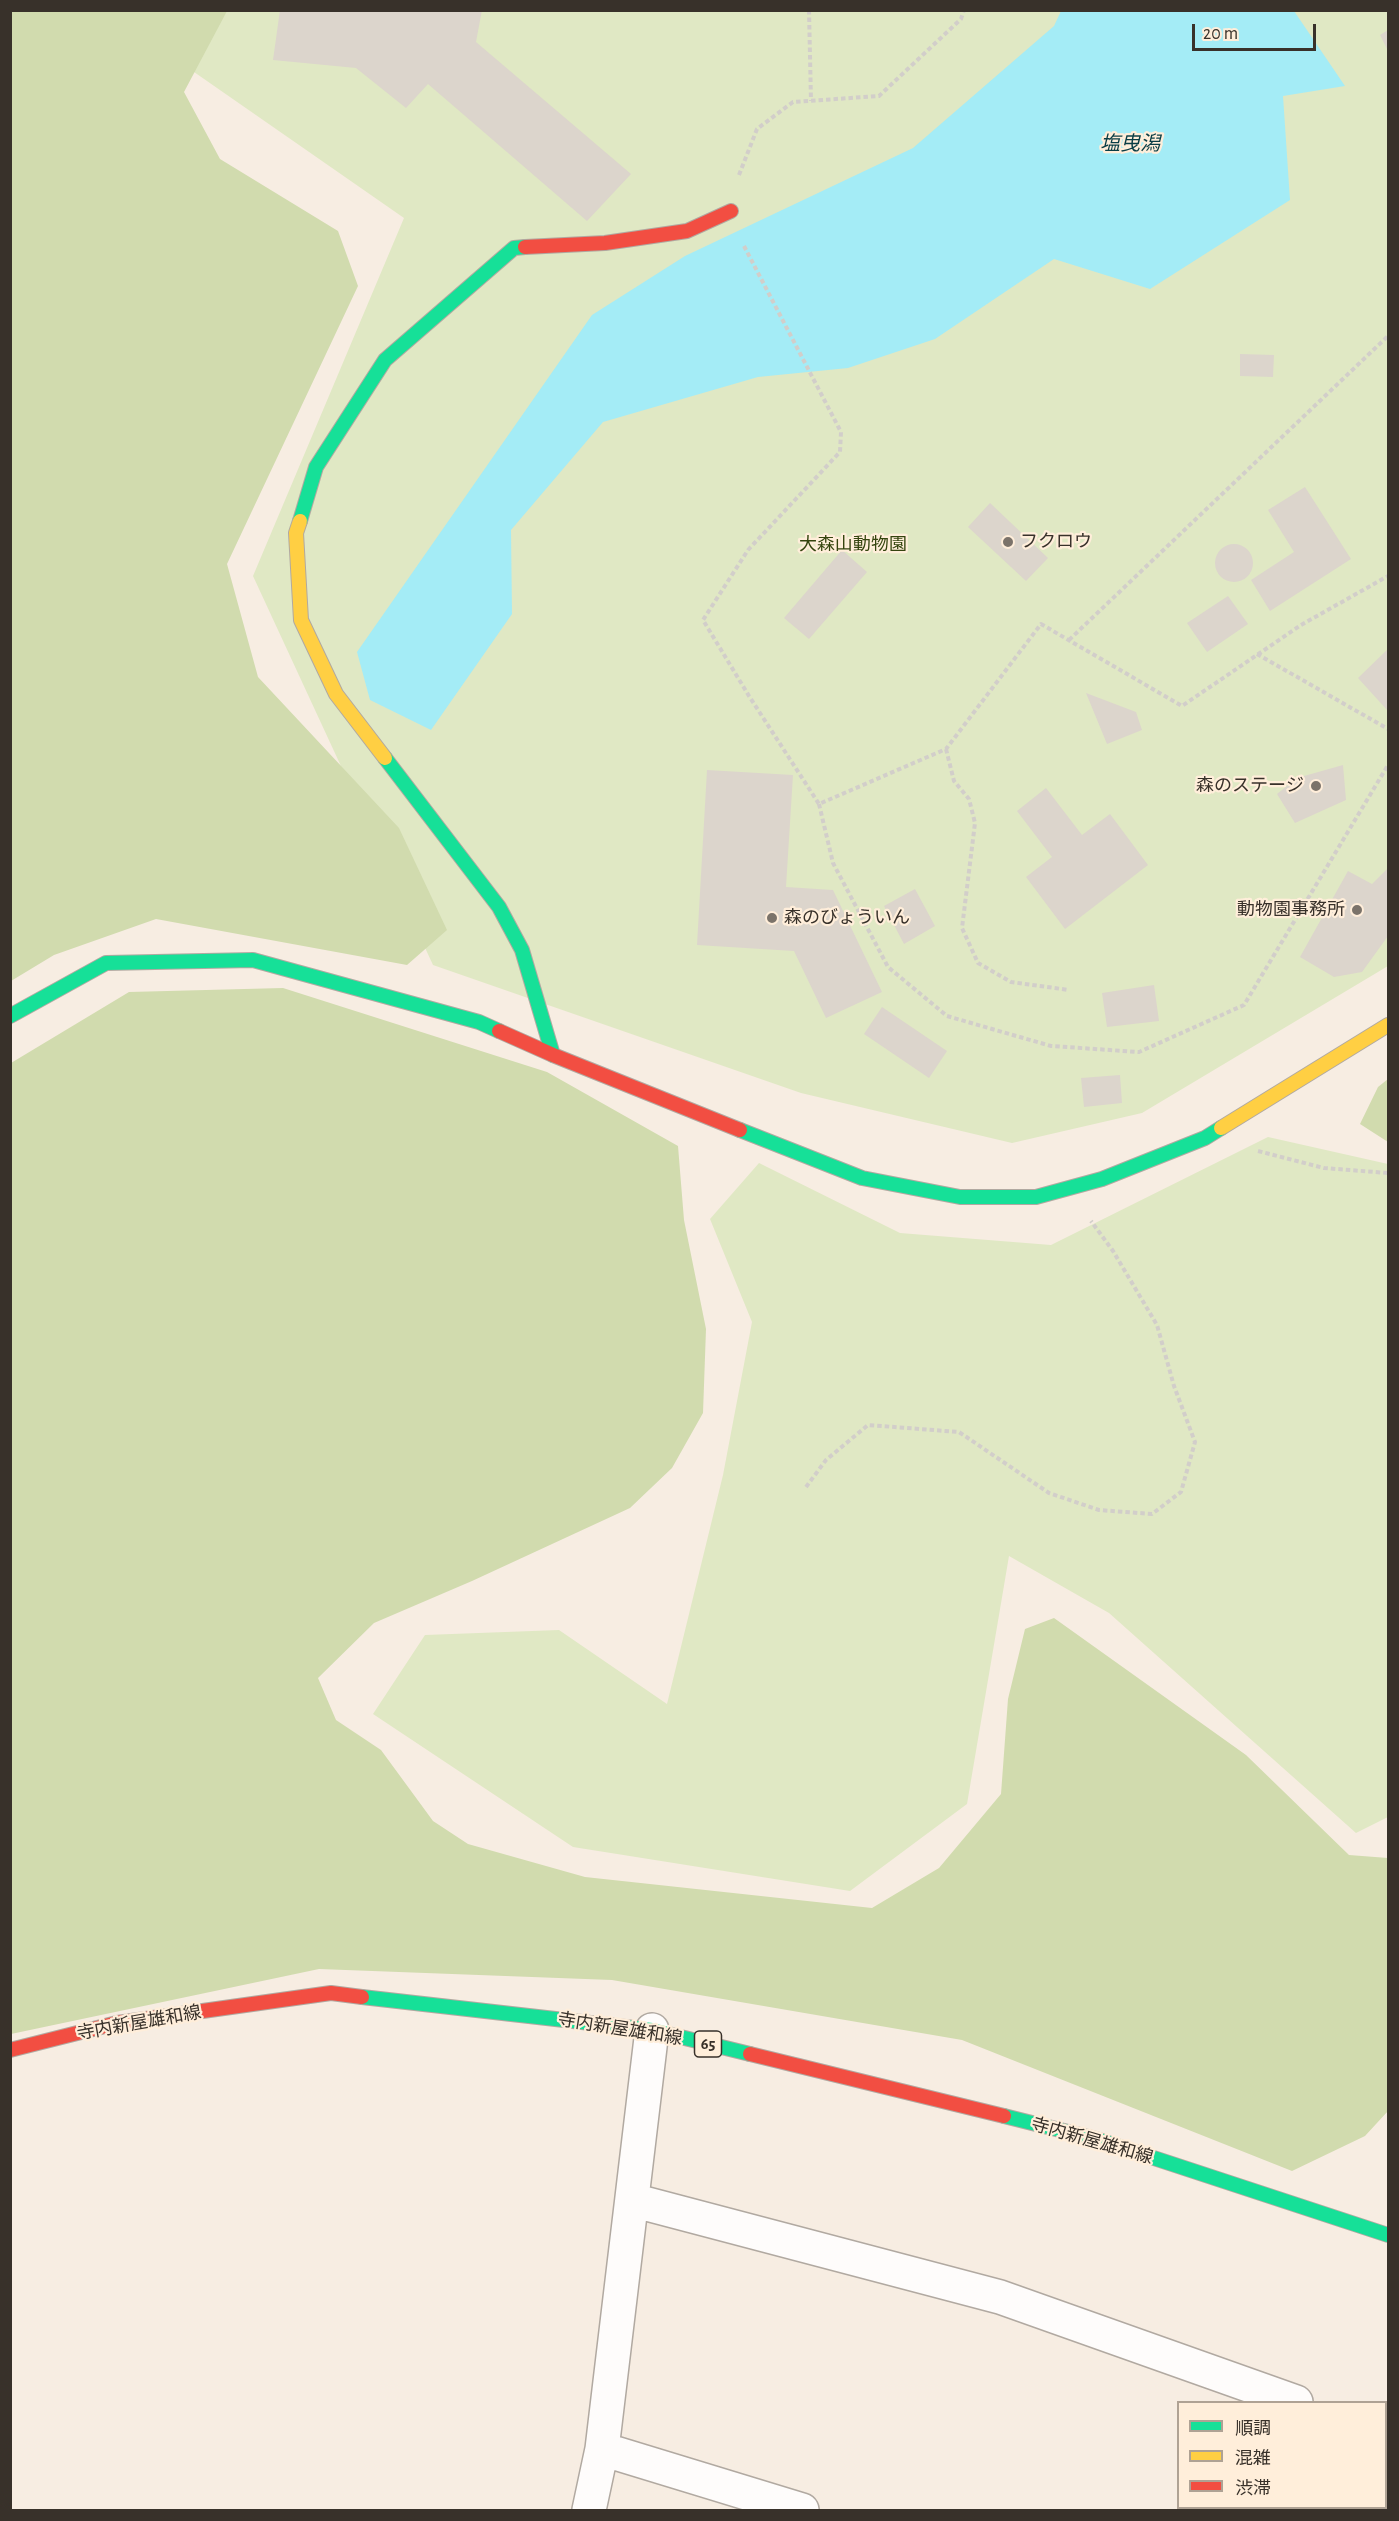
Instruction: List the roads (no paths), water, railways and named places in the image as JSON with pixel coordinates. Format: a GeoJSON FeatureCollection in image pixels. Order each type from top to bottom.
{"type":"FeatureCollection","features":[{"type":"Feature","properties":{"kind":"street"},"geometry":{"type":"LineString","coordinates":[[553,1055],[522,950],[499,907],[336,694],[301,620],[296,533],[316,467],[385,360],[514,248],[605,243],[687,231],[731,218]]}},
{"type":"Feature","properties":{"kind":"street"},"geometry":{"type":"LineString","coordinates":[[10,1016],[106,963],[253,960],[479,1022],[553,1055],[862,1178],[960,1197],[1036,1197],[1102,1179],[1205,1138],[1389,1025]]}},
{"type":"Feature","properties":{"kind":"street","name":"寺内新屋雄和線"},"geometry":{"type":"LineString","coordinates":[[10,2050],[117,2023],[331,1993],[652,2030],[1096,2139],[1389,2235]]}},
{"type":"Feature","properties":{"kind":"street"},"geometry":{"type":"LineString","coordinates":[[590,2511],[602,2448],[652,2030]]}},
{"type":"Feature","properties":{"kind":"street"},"geometry":{"type":"LineString","coordinates":[[632,2200],[1000,2297],[1290,2401]]}},
{"type":"Feature","properties":{"kind":"street"},"geometry":{"type":"LineString","coordinates":[[602,2448],[802,2511]]}},
{"type":"Feature","properties":{"kind":"water","name":"塩曳潟"},"geometry":{"type":"Polygon","coordinates":[[[1061,11],[1294,11],[1345,86],[1283,96],[1290,200],[1150,289],[1054,259],[935,339],[848,368],[758,377],[603,422],[511,530],[512,614],[431,730],[370,700],[357,652],[592,315],[685,256],[913,148],[1054,26],[1061,11]]]}},
{"type":"Feature","properties":{"kind":"place","name":"フクロウ"},"geometry":{"type":"Point","coordinates":[1008,542]}},
{"type":"Feature","properties":{"kind":"place","name":"森のステージ"},"geometry":{"type":"Point","coordinates":[1316,786]}},
{"type":"Feature","properties":{"kind":"place","name":"動物園事務所"},"geometry":{"type":"Point","coordinates":[1357,910]}},
{"type":"Feature","properties":{"kind":"place","name":"森のびょういん"},"geometry":{"type":"Point","coordinates":[772,918]}},
{"type":"Feature","properties":{"kind":"park label","name":"大森山動物園"},"geometry":{"type":"Point","coordinates":[853,545]}}]}
